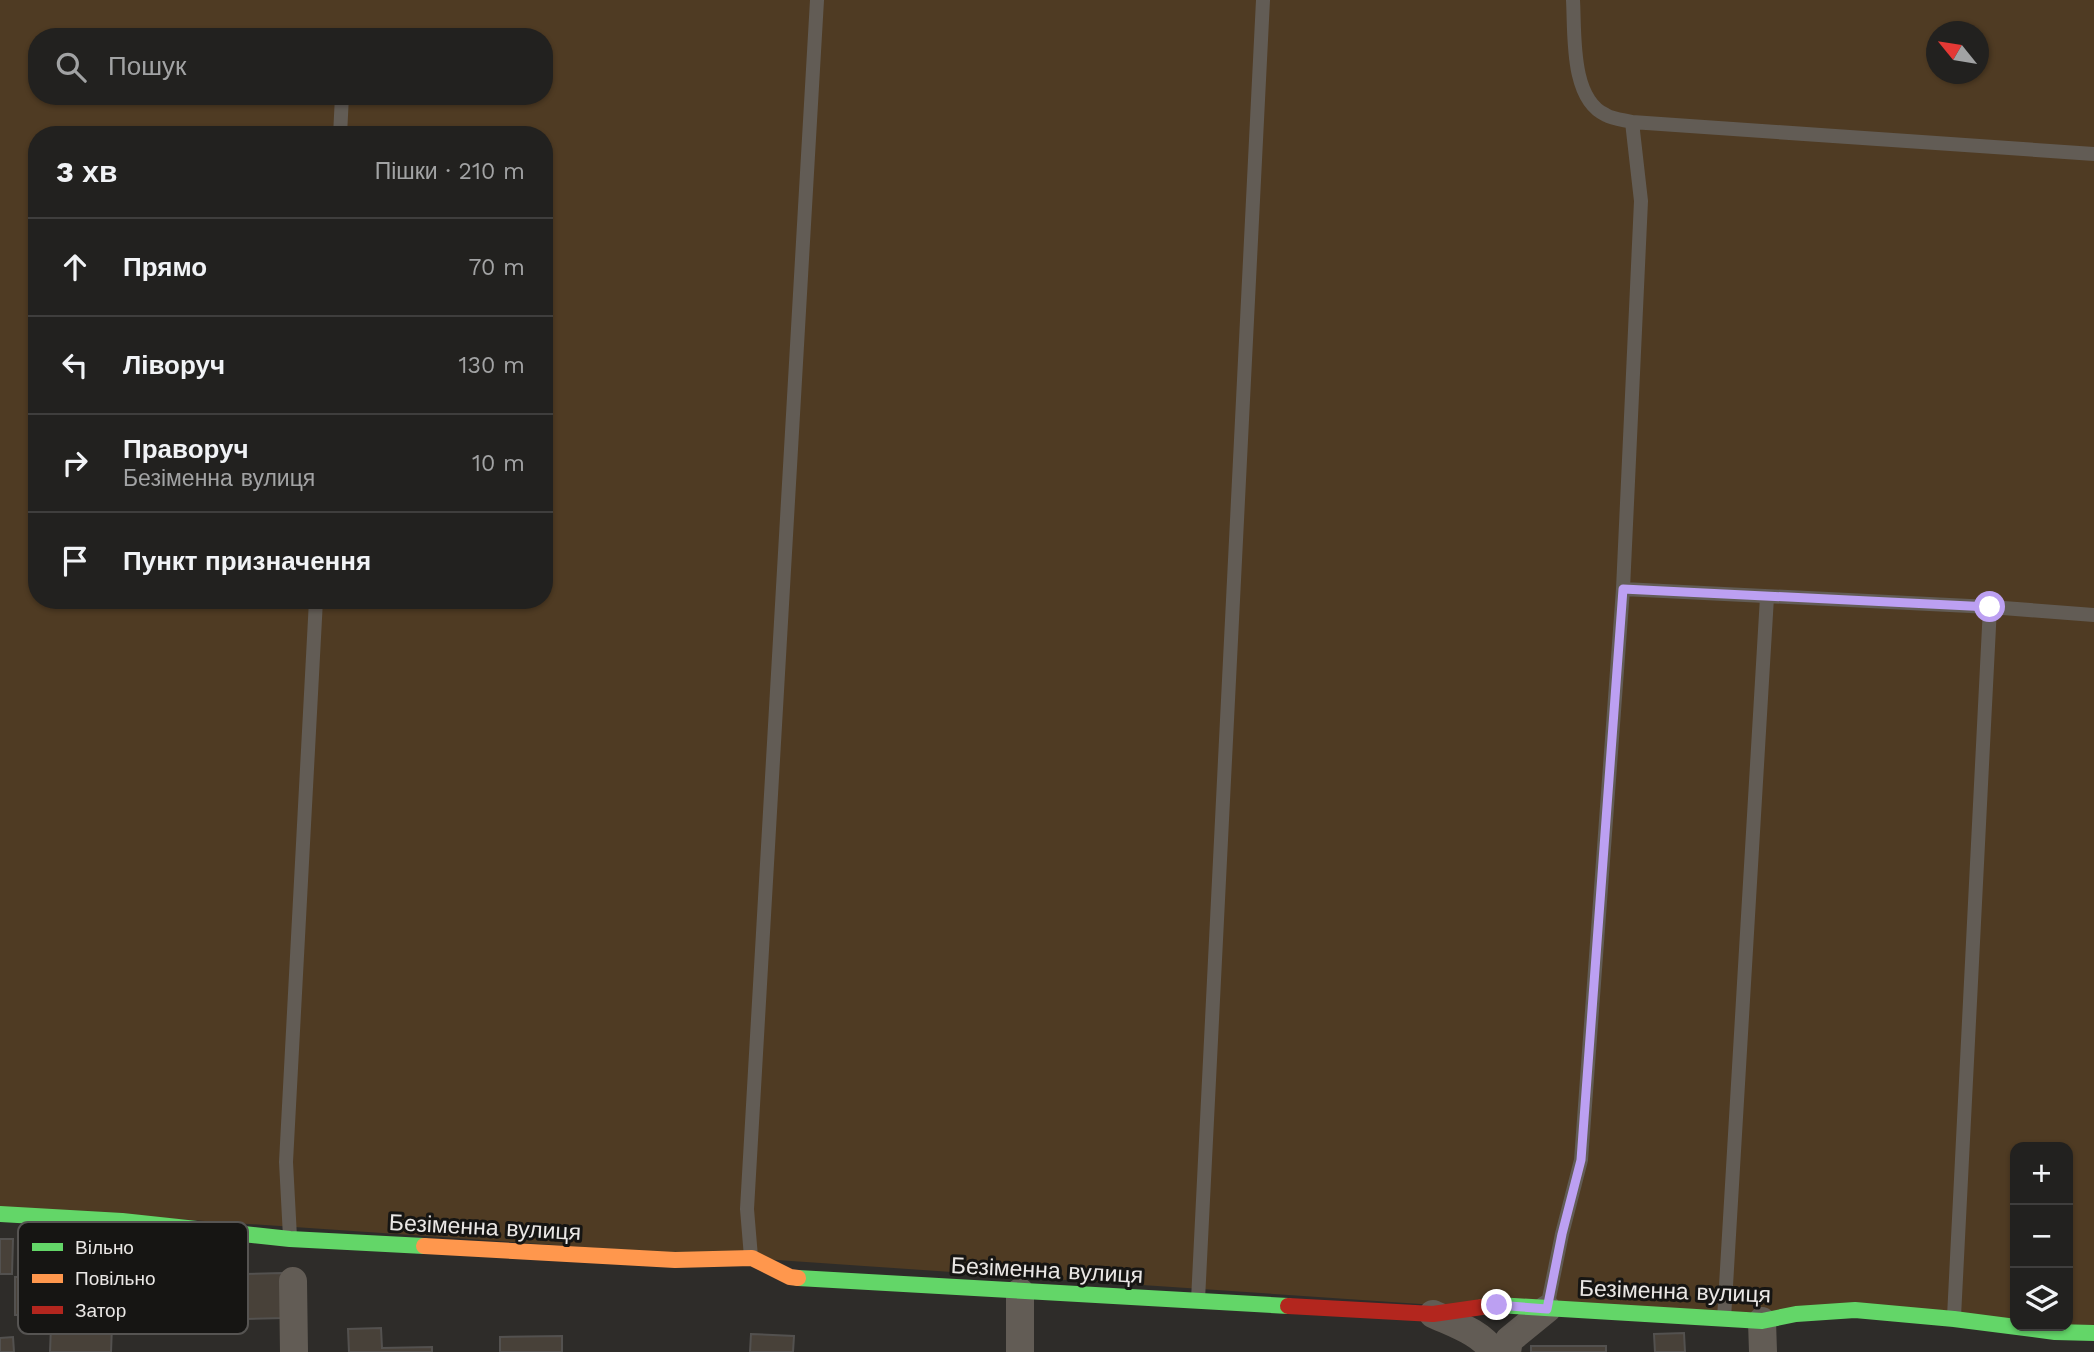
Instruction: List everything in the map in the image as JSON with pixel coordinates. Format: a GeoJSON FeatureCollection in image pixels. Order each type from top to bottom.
{"type":"FeatureCollection","features":[{"type":"Feature","properties":{"kind":"street","name":"Безіменна вулиця"},"geometry":{"type":"LineString","coordinates":[[0,1214],[131,1222]]}},
{"type":"Feature","properties":{"kind":"street","name":"Безіменна вулиця"},"geometry":{"type":"LineString","coordinates":[[248,1234],[675,1260],[752,1258],[790,1277],[1433,1314],[1497,1305],[1762,1321],[1796,1314],[1855,1310],[2055,1332],[2094,1332]]}},
{"type":"Feature","properties":{"kind":"street"},"geometry":{"type":"LineString","coordinates":[[293,1281],[294,1352]]}},
{"type":"Feature","properties":{"kind":"street"},"geometry":{"type":"LineString","coordinates":[[1020,1292],[1020,1352]]}},
{"type":"Feature","properties":{"kind":"street"},"geometry":{"type":"LineString","coordinates":[[1507,1352],[1509,1340],[1547,1309]]}},
{"type":"Feature","properties":{"kind":"street"},"geometry":{"type":"LineString","coordinates":[[1433,1314],[1474,1335],[1493,1352]]}},
{"type":"Feature","properties":{"kind":"street"},"geometry":{"type":"LineString","coordinates":[[1762,1321],[1763,1352]]}},
{"type":"Feature","properties":{"kind":"lane"},"geometry":{"type":"LineString","coordinates":[[752,1258],[747,1209],[817,0]]}},
{"type":"Feature","properties":{"kind":"lane"},"geometry":{"type":"LineString","coordinates":[[1198,1301],[1264,0]]}},
{"type":"Feature","properties":{"kind":"lane"},"geometry":{"type":"LineString","coordinates":[[1573,0],[1577,69],[1586,96],[1604,114],[1632,122],[2094,154]]}},
{"type":"Feature","properties":{"kind":"lane"},"geometry":{"type":"LineString","coordinates":[[340,126],[342,105]]}},
{"type":"Feature","properties":{"kind":"lane"},"geometry":{"type":"LineString","coordinates":[[1547,1309],[1581,1160],[1623,589],[1641,201],[1632,122]]}},
{"type":"Feature","properties":{"kind":"lane"},"geometry":{"type":"LineString","coordinates":[[1623,589],[1990,607],[2094,615]]}},
{"type":"Feature","properties":{"kind":"lane"},"geometry":{"type":"LineString","coordinates":[[1724,1320],[1767,597]]}},
{"type":"Feature","properties":{"kind":"lane"},"geometry":{"type":"LineString","coordinates":[[1954,1319],[1990,607]]}},
{"type":"Feature","properties":{"kind":"lane"},"geometry":{"type":"LineString","coordinates":[[290,1239],[286,1162],[316,609]]}},
{"type":"Feature","properties":{"kind":"shaded area"},"geometry":{"type":"Polygon","coordinates":[[[0,0],[2094,0],[2094,1325],[2073,1325],[2073,1142],[2010,1142],[2010,1319],[1435,1305],[0,1207],[0,0]]]}},
{"type":"Feature","properties":{"kind":"building"},"geometry":{"type":"Polygon","coordinates":[[[0,1239],[13,1239],[12,1274],[0,1274],[0,1239]]]}},
{"type":"Feature","properties":{"kind":"building"},"geometry":{"type":"Polygon","coordinates":[[[282,1273],[284,1318],[248,1319],[248,1274],[282,1273]]]}},
{"type":"Feature","properties":{"kind":"building"},"geometry":{"type":"Polygon","coordinates":[[[15,1277],[18,1277],[18,1315],[15,1315],[15,1277]]]}},
{"type":"Feature","properties":{"kind":"building"},"geometry":{"type":"Polygon","coordinates":[[[381,1328],[382,1348],[432,1347],[432,1352],[349,1352],[348,1329],[381,1328]]]}},
{"type":"Feature","properties":{"kind":"building"},"geometry":{"type":"Polygon","coordinates":[[[1684,1333],[1685,1352],[1655,1352],[1654,1334],[1684,1333]]]}},
{"type":"Feature","properties":{"kind":"building"},"geometry":{"type":"Polygon","coordinates":[[[51,1334],[112,1334],[111,1352],[50,1352],[51,1334]]]}},
{"type":"Feature","properties":{"kind":"building"},"geometry":{"type":"Polygon","coordinates":[[[751,1334],[794,1336],[793,1352],[750,1352],[751,1334]]]}},
{"type":"Feature","properties":{"kind":"building"},"geometry":{"type":"Polygon","coordinates":[[[562,1336],[562,1352],[500,1352],[500,1337],[562,1336]]]}},
{"type":"Feature","properties":{"kind":"building"},"geometry":{"type":"Polygon","coordinates":[[[13,1337],[14,1352],[0,1352],[0,1338],[13,1337]]]}},
{"type":"Feature","properties":{"kind":"building"},"geometry":{"type":"Polygon","coordinates":[[[1531,1346],[1606,1346],[1606,1352],[1531,1352],[1531,1346]]]}},
{"type":"Feature","properties":{"kind":"traffic: fast"},"geometry":{"type":"LineString","coordinates":[[0,1214],[131,1222]]}},
{"type":"Feature","properties":{"kind":"traffic: fast"},"geometry":{"type":"LineString","coordinates":[[248,1234],[424,1246]]}},
{"type":"Feature","properties":{"kind":"traffic: fast"},"geometry":{"type":"LineString","coordinates":[[798,1278],[1288,1306]]}},
{"type":"Feature","properties":{"kind":"traffic: fast"},"geometry":{"type":"LineString","coordinates":[[1482,1307],[1497,1305],[1762,1321],[1796,1314],[1855,1310],[2055,1332],[2094,1333]]}},
{"type":"Feature","properties":{"kind":"traffic: slow"},"geometry":{"type":"LineString","coordinates":[[424,1246],[675,1260],[752,1258],[790,1277],[798,1278]]}},
{"type":"Feature","properties":{"kind":"traffic: jam"},"geometry":{"type":"LineString","coordinates":[[1288,1306],[1433,1314],[1482,1307]]}},
{"type":"Feature","properties":{"kind":"route"},"geometry":{"type":"LineString","coordinates":[[1497,1305],[1547,1309],[1581,1160],[1623,589],[1990,607]]}}]}
